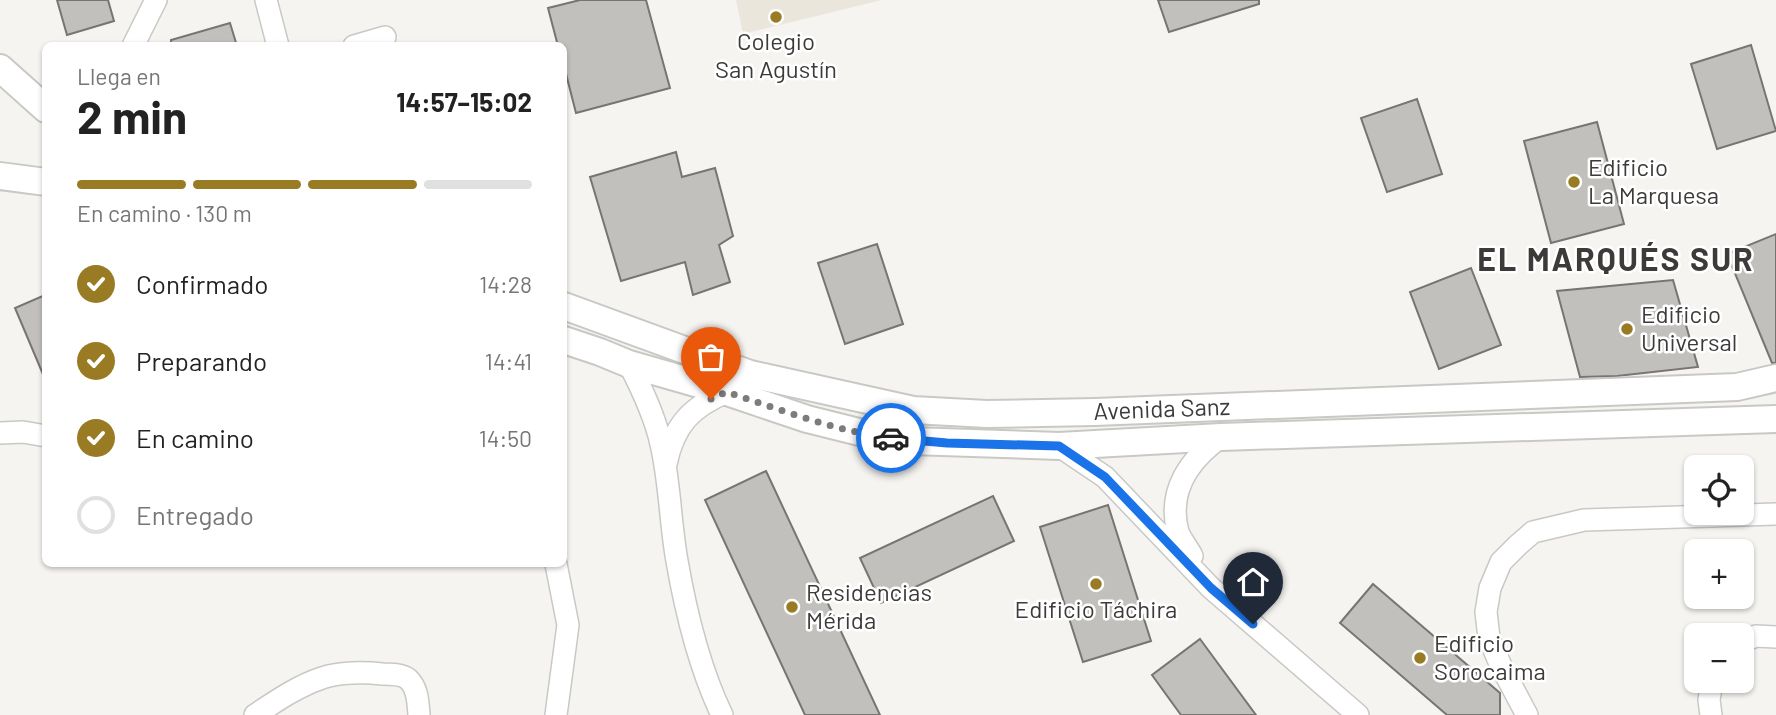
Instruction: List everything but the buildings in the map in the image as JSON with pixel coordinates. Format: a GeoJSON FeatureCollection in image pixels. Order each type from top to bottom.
{"type":"FeatureCollection","features":[{"type":"Feature","properties":{"kind":"street"},"geometry":{"type":"LineString","coordinates":[[135,42],[156,0]]}},
{"type":"Feature","properties":{"kind":"street"},"geometry":{"type":"LineString","coordinates":[[267,0],[277,42]]}},
{"type":"Feature","properties":{"kind":"street"},"geometry":{"type":"LineString","coordinates":[[368,42],[385,37]]}},
{"type":"Feature","properties":{"kind":"street"},"geometry":{"type":"LineString","coordinates":[[4,78],[42,106]]}},
{"type":"Feature","properties":{"kind":"street"},"geometry":{"type":"LineString","coordinates":[[3,175],[42,181]]}},
{"type":"Feature","properties":{"kind":"street","name":"Avenida Sanz"},"geometry":{"type":"LineString","coordinates":[[567,307],[750,374],[913,410],[987,414],[1187,408],[1737,387],[1776,378]]}},
{"type":"Feature","properties":{"kind":"street","name":"Avenida Sanz"},"geometry":{"type":"LineString","coordinates":[[567,341],[629,364],[807,419],[875,436],[947,443],[1059,446],[1221,437],[1776,419]]}},
{"type":"Feature","properties":{"kind":"street"},"geometry":{"type":"LineString","coordinates":[[629,364],[641,387],[661,443],[676,560],[686,609],[698,651],[722,715]]}},
{"type":"Feature","properties":{"kind":"street"},"geometry":{"type":"LineString","coordinates":[[665,469],[669,448],[684,420],[696,408],[726,392]]}},
{"type":"Feature","properties":{"kind":"street"},"geometry":{"type":"LineString","coordinates":[[0,433],[23,432],[42,435]]}},
{"type":"Feature","properties":{"kind":"street"},"geometry":{"type":"LineString","coordinates":[[1211,588],[1179,533],[1176,503],[1185,474],[1204,449],[1221,437]]}},
{"type":"Feature","properties":{"kind":"street"},"geometry":{"type":"LineString","coordinates":[[1059,446],[1105,477],[1211,588],[1358,715]]}},
{"type":"Feature","properties":{"kind":"street"},"geometry":{"type":"LineString","coordinates":[[1527,715],[1489,638],[1486,612],[1490,588],[1501,562],[1533,532],[1584,520],[1776,514]]}},
{"type":"Feature","properties":{"kind":"street"},"geometry":{"type":"LineString","coordinates":[[556,715],[568,625],[557,567]]}},
{"type":"Feature","properties":{"kind":"street"},"geometry":{"type":"LineString","coordinates":[[1754,637],[1776,637]]}},
{"type":"Feature","properties":{"kind":"street"},"geometry":{"type":"LineString","coordinates":[[255,715],[324,677],[366,672],[403,676],[408,680],[417,694],[419,715]]}},
{"type":"Feature","properties":{"kind":"street"},"geometry":{"type":"LineString","coordinates":[[1710,693],[1711,715]]}},
{"type":"Feature","properties":{"kind":"shaded area","name":"Colegio San Agustín"},"geometry":{"type":"Polygon","coordinates":[[[736,0],[882,0],[743,34],[736,0]]]}},
{"type":"Feature","properties":{"kind":"way so far"},"geometry":{"type":"LineString","coordinates":[[711,399],[726,392],[807,419],[891,438]]}},
{"type":"Feature","properties":{"kind":"place","name":"Colegio San Agustín"},"geometry":{"type":"Point","coordinates":[776,17]}},
{"type":"Feature","properties":{"kind":"place","name":"Edificio La Marquesa"},"geometry":{"type":"Point","coordinates":[1574,182]}},
{"type":"Feature","properties":{"kind":"place","name":"Edificio Universal"},"geometry":{"type":"Point","coordinates":[1627,329]}},
{"type":"Feature","properties":{"kind":"place","name":"Edificio Táchira"},"geometry":{"type":"Point","coordinates":[1096,584]}},
{"type":"Feature","properties":{"kind":"place","name":"Residencias Mérida"},"geometry":{"type":"Point","coordinates":[792,607]}},
{"type":"Feature","properties":{"kind":"place","name":"Edificio Sorocaima"},"geometry":{"type":"Point","coordinates":[1420,658]}},
{"type":"Feature","properties":{"kind":"district","name":"EL MARQUÉS SUR"},"geometry":{"type":"Point","coordinates":[1616,260]}},
{"type":"Feature","properties":{"kind":"route"},"geometry":{"type":"LineString","coordinates":[[891,438],[947,443],[1059,446],[1105,477],[1211,588],[1253,624]]}}]}
